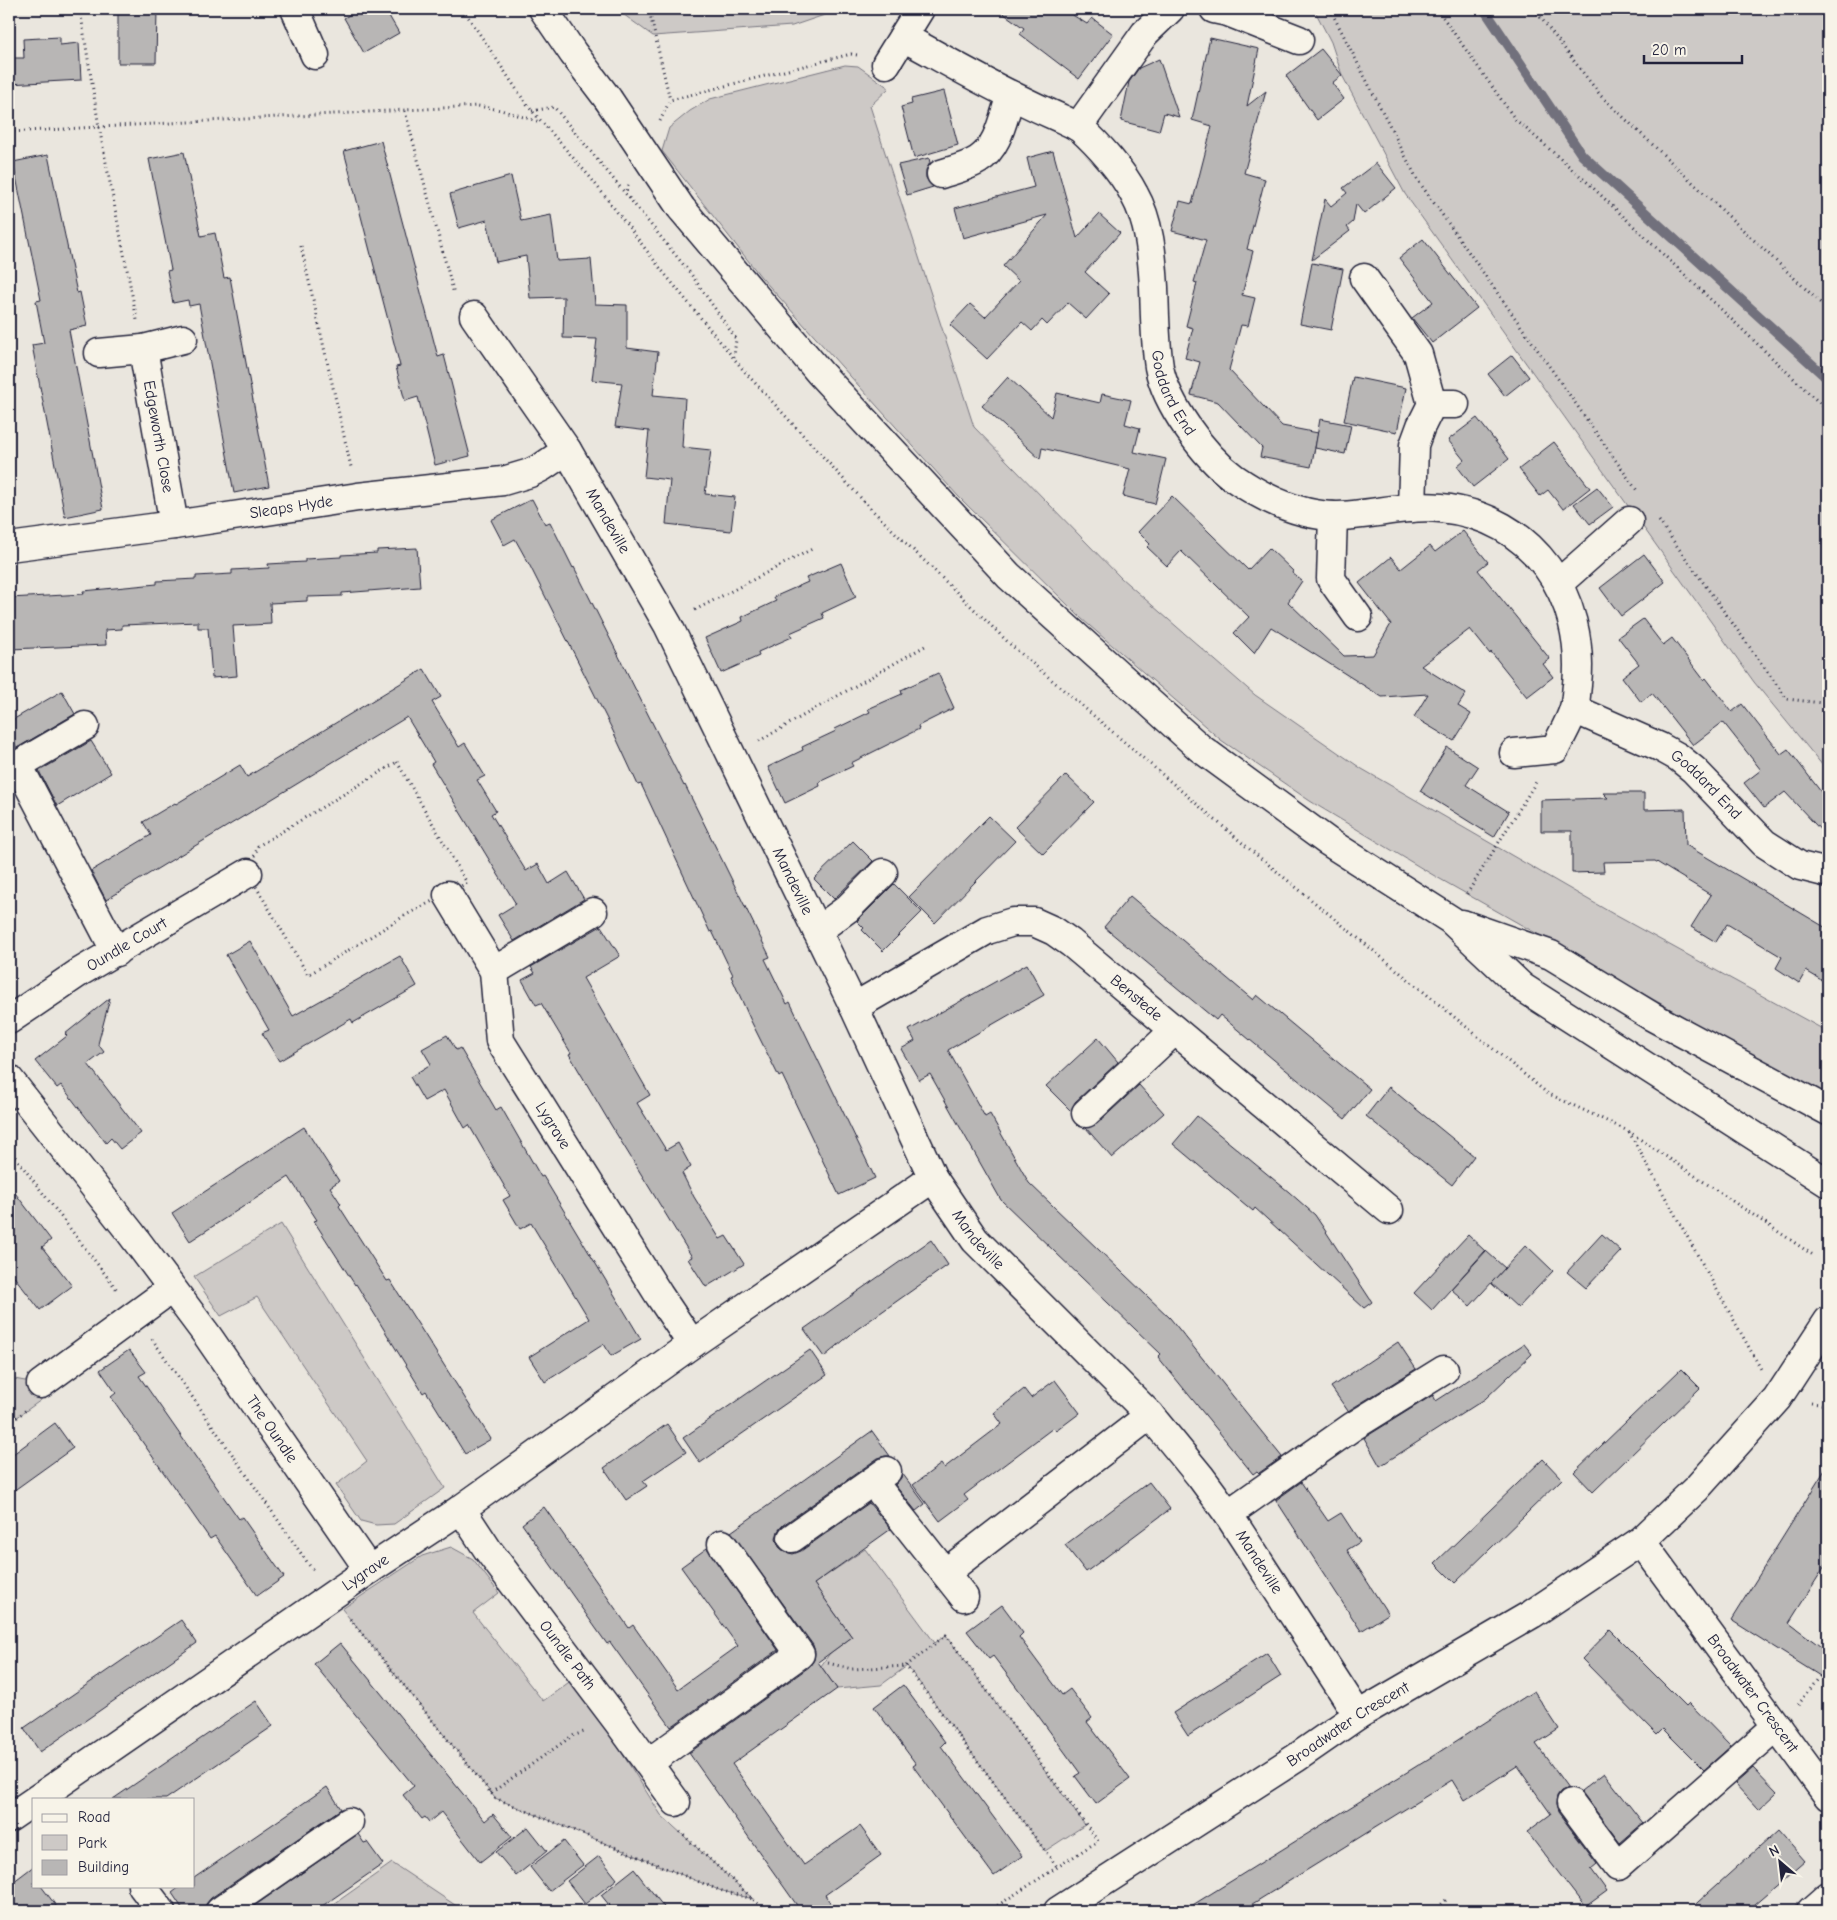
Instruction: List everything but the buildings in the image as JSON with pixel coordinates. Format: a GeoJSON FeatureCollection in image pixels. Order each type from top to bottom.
{"type":"FeatureCollection","features":[{"type":"Feature","properties":{"kind":"main road"},"geometry":{"type":"LineString","coordinates":[[295,9],[314,55]]}},
{"type":"Feature","properties":{"kind":"main road"},"geometry":{"type":"LineString","coordinates":[[543,9],[608,100],[681,208],[820,373],[1009,576],[1200,748],[1327,841],[1451,920],[1522,987],[1828,1183]]}},
{"type":"Feature","properties":{"kind":"main road"},"geometry":{"type":"LineString","coordinates":[[886,64],[920,9]]}},
{"type":"Feature","properties":{"kind":"main road"},"geometry":{"type":"LineString","coordinates":[[1078,127],[1144,32],[1170,9]]}},
{"type":"Feature","properties":{"kind":"main road"},"geometry":{"type":"LineString","coordinates":[[1221,10],[1299,40]]}},
{"type":"Feature","properties":{"kind":"main road","name":"Goddard End"},"geometry":{"type":"LineString","coordinates":[[903,37],[1011,95],[1078,127],[1102,152],[1135,194],[1151,246],[1160,370],[1181,417],[1197,441],[1212,459],[1231,475],[1255,492],[1273,501],[1301,510],[1333,516],[1412,508],[1442,508],[1483,517],[1526,544],[1543,561],[1559,583],[1569,605],[1578,644],[1579,666],[1574,709],[1556,750]]}},
{"type":"Feature","properties":{"kind":"main road"},"geometry":{"type":"LineString","coordinates":[[941,174],[978,160],[988,152],[995,142],[1011,95]]}},
{"type":"Feature","properties":{"kind":"main road"},"geometry":{"type":"LineString","coordinates":[[1374,291],[1418,354],[1443,404],[1420,426],[1414,445],[1412,508]]}},
{"type":"Feature","properties":{"kind":"main road","name":"Mandeville"},"geometry":{"type":"LineString","coordinates":[[474,316],[567,450],[668,625],[854,1007],[933,1178],[975,1240],[1150,1415],[1200,1476],[1228,1514],[1358,1715]]}},
{"type":"Feature","properties":{"kind":"main road"},"geometry":{"type":"LineString","coordinates":[[99,353],[142,349],[183,340]]}},
{"type":"Feature","properties":{"kind":"main road","name":"Edgeworth Close"},"geometry":{"type":"LineString","coordinates":[[142,349],[174,524]]}},
{"type":"Feature","properties":{"kind":"main road","name":"Sleaps Hyde"},"geometry":{"type":"LineString","coordinates":[[9,546],[174,524],[358,496],[503,481],[530,473],[567,450]]}},
{"type":"Feature","properties":{"kind":"main road"},"geometry":{"type":"LineString","coordinates":[[1333,516],[1330,579],[1358,617]]}},
{"type":"Feature","properties":{"kind":"main road"},"geometry":{"type":"LineString","coordinates":[[1559,583],[1629,521]]}},
{"type":"Feature","properties":{"kind":"main road","name":"Goddard End"},"geometry":{"type":"LineString","coordinates":[[1574,709],[1660,747],[1678,757],[1694,770],[1764,843],[1800,866],[1828,873]]}},
{"type":"Feature","properties":{"kind":"main road"},"geometry":{"type":"LineString","coordinates":[[85,726],[18,765],[116,952]]}},
{"type":"Feature","properties":{"kind":"main road"},"geometry":{"type":"LineString","coordinates":[[1514,753],[1556,750]]}},
{"type":"Feature","properties":{"kind":"main road","name":"Oundle Court"},"geometry":{"type":"LineString","coordinates":[[9,1020],[80,972],[248,873]]}},
{"type":"Feature","properties":{"kind":"main road"},"geometry":{"type":"LineString","coordinates":[[816,931],[847,910],[882,873]]}},
{"type":"Feature","properties":{"kind":"main road","name":"Lygrave"},"geometry":{"type":"LineString","coordinates":[[448,894],[494,971],[500,1041],[658,1295],[692,1344]]}},
{"type":"Feature","properties":{"kind":"main road"},"geometry":{"type":"LineString","coordinates":[[494,971],[593,912]]}},
{"type":"Feature","properties":{"kind":"main road"},"geometry":{"type":"LineString","coordinates":[[1451,920],[1550,955],[1651,1016],[1828,1111]]}},
{"type":"Feature","properties":{"kind":"main road","name":"Benstede"},"geometry":{"type":"LineString","coordinates":[[854,1007],[987,930],[1013,922],[1034,922],[1054,931],[1071,943],[1174,1032],[1389,1210]]}},
{"type":"Feature","properties":{"kind":"main road"},"geometry":{"type":"LineString","coordinates":[[1086,1113],[1174,1032]]}},
{"type":"Feature","properties":{"kind":"main road","name":"The Oundle"},"geometry":{"type":"LineString","coordinates":[[9,1080],[130,1232],[207,1335],[369,1570]]}},
{"type":"Feature","properties":{"kind":"main road","name":"Lygrave"},"geometry":{"type":"LineString","coordinates":[[41,1798],[66,1791],[369,1570],[461,1509],[692,1344],[933,1178]]}},
{"type":"Feature","properties":{"kind":"main road"},"geometry":{"type":"LineString","coordinates":[[40,1384],[171,1288]]}},
{"type":"Feature","properties":{"kind":"main road","name":"Broadwater Crescent"},"geometry":{"type":"LineString","coordinates":[[1058,1911],[1303,1753],[1358,1715],[1532,1614],[1641,1541],[1697,1488],[1777,1399],[1828,1321]]}},
{"type":"Feature","properties":{"kind":"main road"},"geometry":{"type":"LineString","coordinates":[[1228,1514],[1352,1427],[1444,1370]]}},
{"type":"Feature","properties":{"kind":"main road"},"geometry":{"type":"LineString","coordinates":[[945,1573],[1150,1415]]}},
{"type":"Feature","properties":{"kind":"main road"},"geometry":{"type":"LineString","coordinates":[[792,1538],[880,1476],[916,1536],[964,1597]]}},
{"type":"Feature","properties":{"kind":"main road","name":"Oundle Path"},"geometry":{"type":"LineString","coordinates":[[461,1509],[488,1550],[676,1802]]}},
{"type":"Feature","properties":{"kind":"main road","name":"Broadwater Crescent"},"geometry":{"type":"LineString","coordinates":[[1641,1541],[1828,1796]]}},
{"type":"Feature","properties":{"kind":"main road"},"geometry":{"type":"LineString","coordinates":[[648,1763],[800,1654],[722,1544]]}},
{"type":"Feature","properties":{"kind":"main road"},"geometry":{"type":"LineString","coordinates":[[1572,1803],[1618,1866],[1778,1727]]}},
{"type":"Feature","properties":{"kind":"main road"},"geometry":{"type":"LineString","coordinates":[[9,1818],[32,1802]]}},
{"type":"Feature","properties":{"kind":"main road"},"geometry":{"type":"LineString","coordinates":[[220,1911],[349,1822]]}},
{"type":"Feature","properties":{"kind":"main road"},"geometry":{"type":"LineString","coordinates":[[144,1888],[162,1911]]}},
{"type":"Feature","properties":{"kind":"main road"},"geometry":{"type":"LineString","coordinates":[[1811,1911],[1828,1896]]}},
{"type":"Feature","properties":{"kind":"path"},"geometry":{"type":"LineString","coordinates":[[80,9],[99,127],[142,349]]}},
{"type":"Feature","properties":{"kind":"path"},"geometry":{"type":"LineString","coordinates":[[463,9],[532,111],[590,177],[664,273],[734,358],[871,509],[1011,645],[1247,846],[1547,1093],[1628,1131],[1814,1255]]}},
{"type":"Feature","properties":{"kind":"path"},"geometry":{"type":"LineString","coordinates":[[646,9],[650,14],[670,100],[658,125]]}},
{"type":"Feature","properties":{"kind":"path"},"geometry":{"type":"LineString","coordinates":[[1330,9],[1417,179],[1639,493]]}},
{"type":"Feature","properties":{"kind":"path"},"geometry":{"type":"LineString","coordinates":[[1437,9],[1515,119],[1587,182],[1828,411]]}},
{"type":"Feature","properties":{"kind":"path"},"geometry":{"type":"LineString","coordinates":[[1534,9],[1601,96],[1828,310]]}},
{"type":"Feature","properties":{"kind":"path"},"geometry":{"type":"LineString","coordinates":[[670,100],[851,54],[886,64]]}},
{"type":"Feature","properties":{"kind":"path"},"geometry":{"type":"LineString","coordinates":[[9,132],[405,112],[478,106],[501,110],[541,122]]}},
{"type":"Feature","properties":{"kind":"path"},"geometry":{"type":"LineString","coordinates":[[532,111],[554,107],[625,193],[691,274],[736,339],[734,358]]}},
{"type":"Feature","properties":{"kind":"path"},"geometry":{"type":"LineString","coordinates":[[405,112],[456,303],[474,316]]}},
{"type":"Feature","properties":{"kind":"path"},"geometry":{"type":"LineString","coordinates":[[625,193],[633,176]]}},
{"type":"Feature","properties":{"kind":"path"},"geometry":{"type":"LineString","coordinates":[[301,246],[358,496]]}},
{"type":"Feature","properties":{"kind":"path"},"geometry":{"type":"LineString","coordinates":[[1656,517],[1787,699],[1822,703],[1828,699]]}},
{"type":"Feature","properties":{"kind":"path"},"geometry":{"type":"LineString","coordinates":[[668,625],[814,548]]}},
{"type":"Feature","properties":{"kind":"path"},"geometry":{"type":"LineString","coordinates":[[732,756],[925,646]]}},
{"type":"Feature","properties":{"kind":"path"},"geometry":{"type":"LineString","coordinates":[[1451,920],[1556,750]]}},
{"type":"Feature","properties":{"kind":"path"},"geometry":{"type":"LineString","coordinates":[[398,762],[468,883],[406,915],[308,975],[248,873],[258,846],[398,762]]}},
{"type":"Feature","properties":{"kind":"path"},"geometry":{"type":"LineString","coordinates":[[1628,1131],[1777,1399],[1828,1405]]}},
{"type":"Feature","properties":{"kind":"path"},"geometry":{"type":"LineString","coordinates":[[798,1656],[852,1668],[906,1666],[946,1635],[1098,1841],[989,1911]]}},
{"type":"Feature","properties":{"kind":"path"},"geometry":{"type":"LineString","coordinates":[[906,1666],[1058,1868]]}},
{"type":"Feature","properties":{"kind":"path"},"geometry":{"type":"LineString","coordinates":[[1778,1727],[1828,1666]]}},
{"type":"Feature","properties":{"kind":"path"},"geometry":{"type":"LineString","coordinates":[[491,1793],[572,1736],[618,1722]]}},
{"type":"Feature","properties":{"kind":"path"},"geometry":{"type":"LineString","coordinates":[[676,1802],[661,1815],[766,1911]]}},
{"type":"Feature","properties":{"kind":"path"},"geometry":{"type":"LineString","coordinates":[[1434,1911],[1446,1900]]}},
{"type":"Feature","properties":{"kind":"green space"},"geometry":{"type":"Polygon","coordinates":[[[616,9],[842,9],[792,26],[653,36],[616,9]]]}},
{"type":"Feature","properties":{"kind":"green space"},"geometry":{"type":"Polygon","coordinates":[[[1314,9],[1828,9],[1828,772],[1754,682],[1405,194],[1342,75],[1331,42],[1314,9]]]}},
{"type":"Feature","properties":{"kind":"green space"},"geometry":{"type":"Polygon","coordinates":[[[845,65],[858,66],[889,88],[870,106],[974,427],[1121,578],[1255,695],[1362,769],[1615,915],[1828,1032],[1828,1098],[1433,875],[1310,801],[1221,740],[1082,619],[958,496],[761,277],[662,151],[669,128],[690,111],[710,99],[845,65]]]}},
{"type":"Feature","properties":{"kind":"green space"},"geometry":{"type":"Polygon","coordinates":[[[281,1224],[445,1488],[394,1524],[376,1525],[361,1521],[336,1485],[367,1461],[257,1297],[221,1316],[194,1277],[281,1224]]]}},
{"type":"Feature","properties":{"kind":"green space"},"geometry":{"type":"Polygon","coordinates":[[[9,1378],[41,1384],[41,1400],[9,1423],[9,1378]]]}},
{"type":"Feature","properties":{"kind":"green space"},"geometry":{"type":"Polygon","coordinates":[[[451,1547],[473,1559],[499,1593],[473,1613],[543,1701],[572,1680],[605,1726],[661,1815],[753,1899],[719,1890],[495,1798],[342,1609],[422,1556],[451,1547]]]}},
{"type":"Feature","properties":{"kind":"green space"},"geometry":{"type":"Polygon","coordinates":[[[865,1549],[935,1643],[946,1635],[1085,1825],[1045,1851],[907,1666],[881,1685],[837,1689],[821,1666],[830,1653],[852,1637],[814,1584],[865,1549]]]}},
{"type":"Feature","properties":{"kind":"green space"},"geometry":{"type":"Polygon","coordinates":[[[392,1863],[464,1911],[324,1911],[392,1863]]]}},
{"type":"Feature","properties":{"kind":"waterway"},"geometry":{"type":"LineString","coordinates":[[1484,9],[1582,155],[1828,379]]}}]}
